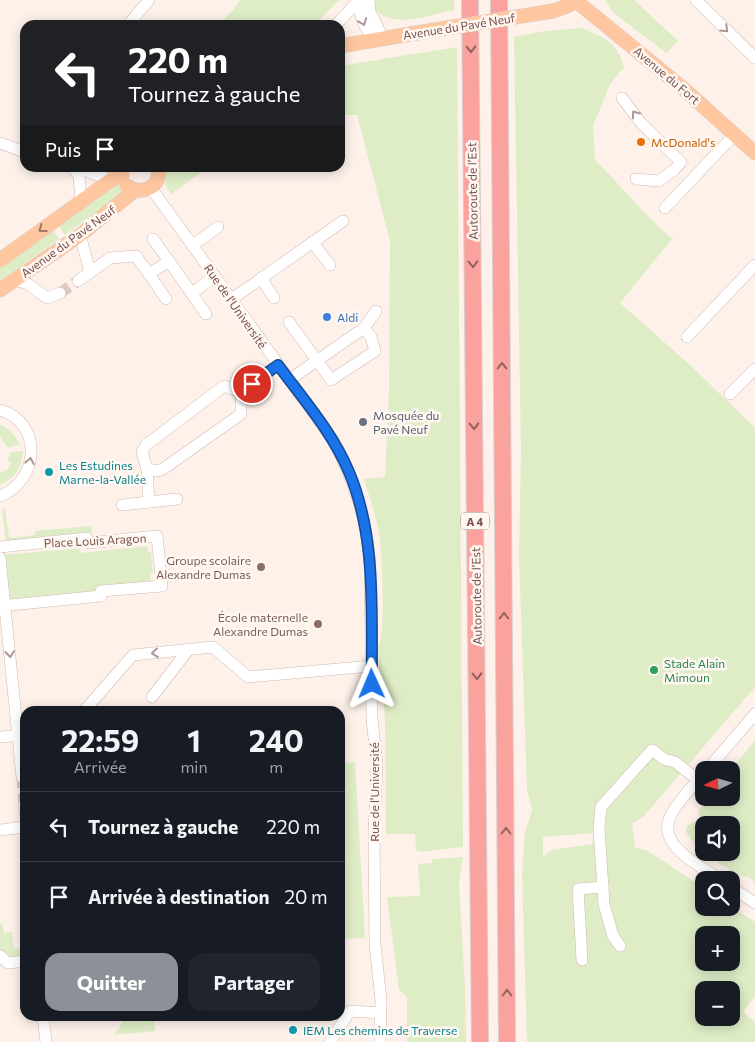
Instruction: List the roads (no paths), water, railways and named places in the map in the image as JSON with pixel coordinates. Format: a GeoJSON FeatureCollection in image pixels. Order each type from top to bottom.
{"type":"FeatureCollection","features":[{"type":"Feature","properties":{"kind":"highway","name":"Autoroute de l’Est"},"geometry":{"type":"LineString","coordinates":[[470,0],[480,1042]]}},
{"type":"Feature","properties":{"kind":"highway","name":"A 4"},"geometry":{"type":"LineString","coordinates":[[499,0],[507,1042]]}},
{"type":"Feature","properties":{"kind":"main road","name":"Avenue du Pavé Neuf"},"geometry":{"type":"LineString","coordinates":[[345,45],[553,11],[577,0]]}},
{"type":"Feature","properties":{"kind":"main road","name":"Avenue du Fort"},"geometry":{"type":"LineString","coordinates":[[577,0],[685,90],[755,153]]}},
{"type":"Feature","properties":{"kind":"main road"},"geometry":{"type":"LineString","coordinates":[[151,188],[158,180],[158,172]]}},
{"type":"Feature","properties":{"kind":"main road","name":"Avenue du Pavé Neuf"},"geometry":{"type":"LineString","coordinates":[[0,260],[118,174]]}},
{"type":"Feature","properties":{"kind":"main road"},"geometry":{"type":"LineString","coordinates":[[118,174],[126,185],[134,191]]}},
{"type":"Feature","properties":{"kind":"main road","name":"Avenue du Pavé Neuf"},"geometry":{"type":"LineString","coordinates":[[0,290],[80,235],[134,191],[143,192],[151,188]]}},
{"type":"Feature","properties":{"kind":"street"},"geometry":{"type":"LineString","coordinates":[[132,20],[149,0]]}},
{"type":"Feature","properties":{"kind":"street"},"geometry":{"type":"LineString","coordinates":[[359,0],[360,19],[379,39]]}},
{"type":"Feature","properties":{"kind":"street"},"geometry":{"type":"LineString","coordinates":[[341,20],[359,0]]}},
{"type":"Feature","properties":{"kind":"street"},"geometry":{"type":"LineString","coordinates":[[369,0],[370,12],[379,39]]}},
{"type":"Feature","properties":{"kind":"street"},"geometry":{"type":"LineString","coordinates":[[696,0],[755,58]]}},
{"type":"Feature","properties":{"kind":"street"},"geometry":{"type":"LineString","coordinates":[[622,98],[641,123],[681,162],[659,181],[636,179]]}},
{"type":"Feature","properties":{"kind":"street"},"geometry":{"type":"LineString","coordinates":[[666,208],[735,134]]}},
{"type":"Feature","properties":{"kind":"street"},"geometry":{"type":"LineString","coordinates":[[0,143],[20,150]]}},
{"type":"Feature","properties":{"kind":"street"},"geometry":{"type":"LineString","coordinates":[[76,172],[79,176],[82,201]]}},
{"type":"Feature","properties":{"kind":"street"},"geometry":{"type":"LineString","coordinates":[[105,172],[118,174]]}},
{"type":"Feature","properties":{"kind":"street","name":"Rue de l'Université"},"geometry":{"type":"LineString","coordinates":[[151,188],[333,440],[349,471],[360,503],[369,549],[372,719],[377,764],[374,832],[375,946],[381,1013],[380,1042]]}},
{"type":"Feature","properties":{"kind":"street"},"geometry":{"type":"LineString","coordinates":[[232,298],[344,220]]}},
{"type":"Feature","properties":{"kind":"street"},"geometry":{"type":"LineString","coordinates":[[192,245],[218,226]]}},
{"type":"Feature","properties":{"kind":"street"},"geometry":{"type":"LineString","coordinates":[[80,235],[90,272]]}},
{"type":"Feature","properties":{"kind":"street"},"geometry":{"type":"LineString","coordinates":[[153,239],[206,314]]}},
{"type":"Feature","properties":{"kind":"street"},"geometry":{"type":"LineString","coordinates":[[312,242],[330,265]]}},
{"type":"Feature","properties":{"kind":"street"},"geometry":{"type":"LineString","coordinates":[[78,281],[110,258],[136,256],[166,299]]}},
{"type":"Feature","properties":{"kind":"street"},"geometry":{"type":"LineString","coordinates":[[149,274],[169,261]]}},
{"type":"Feature","properties":{"kind":"street"},"geometry":{"type":"LineString","coordinates":[[687,337],[755,265]]}},
{"type":"Feature","properties":{"kind":"street"},"geometry":{"type":"LineString","coordinates":[[192,293],[215,276]]}},
{"type":"Feature","properties":{"kind":"street"},"geometry":{"type":"LineString","coordinates":[[261,278],[274,298]]}},
{"type":"Feature","properties":{"kind":"street"},"geometry":{"type":"LineString","coordinates":[[15,280],[28,284],[47,298],[60,293]]}},
{"type":"Feature","properties":{"kind":"street"},"geometry":{"type":"LineString","coordinates":[[289,380],[364,328],[376,311]]}},
{"type":"Feature","properties":{"kind":"street"},"geometry":{"type":"LineString","coordinates":[[289,322],[331,380],[375,352],[371,337],[364,328]]}},
{"type":"Feature","properties":{"kind":"street"},"geometry":{"type":"LineString","coordinates":[[241,392],[278,365]]}},
{"type":"Feature","properties":{"kind":"street"},"geometry":{"type":"LineString","coordinates":[[730,394],[755,369]]}},
{"type":"Feature","properties":{"kind":"street"},"geometry":{"type":"LineString","coordinates":[[148,502],[147,469],[142,452],[146,445],[224,386],[241,392]]}},
{"type":"Feature","properties":{"kind":"street"},"geometry":{"type":"LineString","coordinates":[[147,469],[158,471],[163,469],[242,414],[241,392]]}},
{"type":"Feature","properties":{"kind":"street"},"geometry":{"type":"LineString","coordinates":[[0,410],[16,418],[25,428],[31,442],[32,455],[24,478],[13,490],[0,496]]}},
{"type":"Feature","properties":{"kind":"street"},"geometry":{"type":"LineString","coordinates":[[122,505],[177,499]]}},
{"type":"Feature","properties":{"kind":"street","name":"Place Louis Aragon"},"geometry":{"type":"LineString","coordinates":[[0,547],[88,538],[88,543],[157,536],[162,586],[101,592],[101,596],[2,605]]}},
{"type":"Feature","properties":{"kind":"street"},"geometry":{"type":"LineString","coordinates":[[0,558],[2,605],[20,728]]}},
{"type":"Feature","properties":{"kind":"street"},"geometry":{"type":"LineString","coordinates":[[88,706],[133,655],[213,647],[248,678],[372,666]]}},
{"type":"Feature","properties":{"kind":"street"},"geometry":{"type":"LineString","coordinates":[[152,696],[188,649]]}},
{"type":"Feature","properties":{"kind":"street"},"geometry":{"type":"LineString","coordinates":[[714,761],[755,714]]}},
{"type":"Feature","properties":{"kind":"street"},"geometry":{"type":"LineString","coordinates":[[0,737],[20,735]]}},
{"type":"Feature","properties":{"kind":"street"},"geometry":{"type":"LineString","coordinates":[[620,946],[609,925],[604,904],[599,828],[601,807],[652,750],[664,759],[674,762],[695,774]]}},
{"type":"Feature","properties":{"kind":"street"},"geometry":{"type":"LineString","coordinates":[[695,784],[670,814],[668,832],[674,846],[709,871]]}},
{"type":"Feature","properties":{"kind":"street"},"geometry":{"type":"LineString","coordinates":[[0,830],[20,828]]}},
{"type":"Feature","properties":{"kind":"street"},"geometry":{"type":"LineString","coordinates":[[582,960],[578,889],[603,887]]}},
{"type":"Feature","properties":{"kind":"street"},"geometry":{"type":"LineString","coordinates":[[740,893],[755,903]]}},
{"type":"Feature","properties":{"kind":"street"},"geometry":{"type":"LineString","coordinates":[[0,956],[8,963],[20,962]]}},
{"type":"Feature","properties":{"kind":"street"},"geometry":{"type":"LineString","coordinates":[[345,1019],[350,1011],[381,1013]]}},
{"type":"Feature","properties":{"kind":"street"},"geometry":{"type":"LineString","coordinates":[[44,1021],[46,1042]]}},
{"type":"Feature","properties":{"kind":"street"},"geometry":{"type":"LineString","coordinates":[[330,1042],[344,1021]]}},
{"type":"Feature","properties":{"kind":"tunnel"},"geometry":{"type":"LineString","coordinates":[[60,293],[78,281]]}},
{"type":"Feature","properties":{"kind":"place","name":"McDonald's"},"geometry":{"type":"Point","coordinates":[641,142]}},
{"type":"Feature","properties":{"kind":"place","name":"Aldi"},"geometry":{"type":"Point","coordinates":[327,317]}},
{"type":"Feature","properties":{"kind":"place","name":"Mosquée du Pavé Neuf"},"geometry":{"type":"Point","coordinates":[363,422]}},
{"type":"Feature","properties":{"kind":"place","name":"Les Estudines Marne-la-Vallée"},"geometry":{"type":"Point","coordinates":[49,472]}},
{"type":"Feature","properties":{"kind":"place","name":"Groupe scolaire Alexandre Dumas"},"geometry":{"type":"Point","coordinates":[261,567]}},
{"type":"Feature","properties":{"kind":"place","name":"École maternelle Alexandre Dumas"},"geometry":{"type":"Point","coordinates":[318,624]}},
{"type":"Feature","properties":{"kind":"place","name":"Stade Alain Mimoun"},"geometry":{"type":"Point","coordinates":[654,670]}},
{"type":"Feature","properties":{"kind":"place","name":"IEM Les chemins de Traverse"},"geometry":{"type":"Point","coordinates":[293,1030]}}]}
